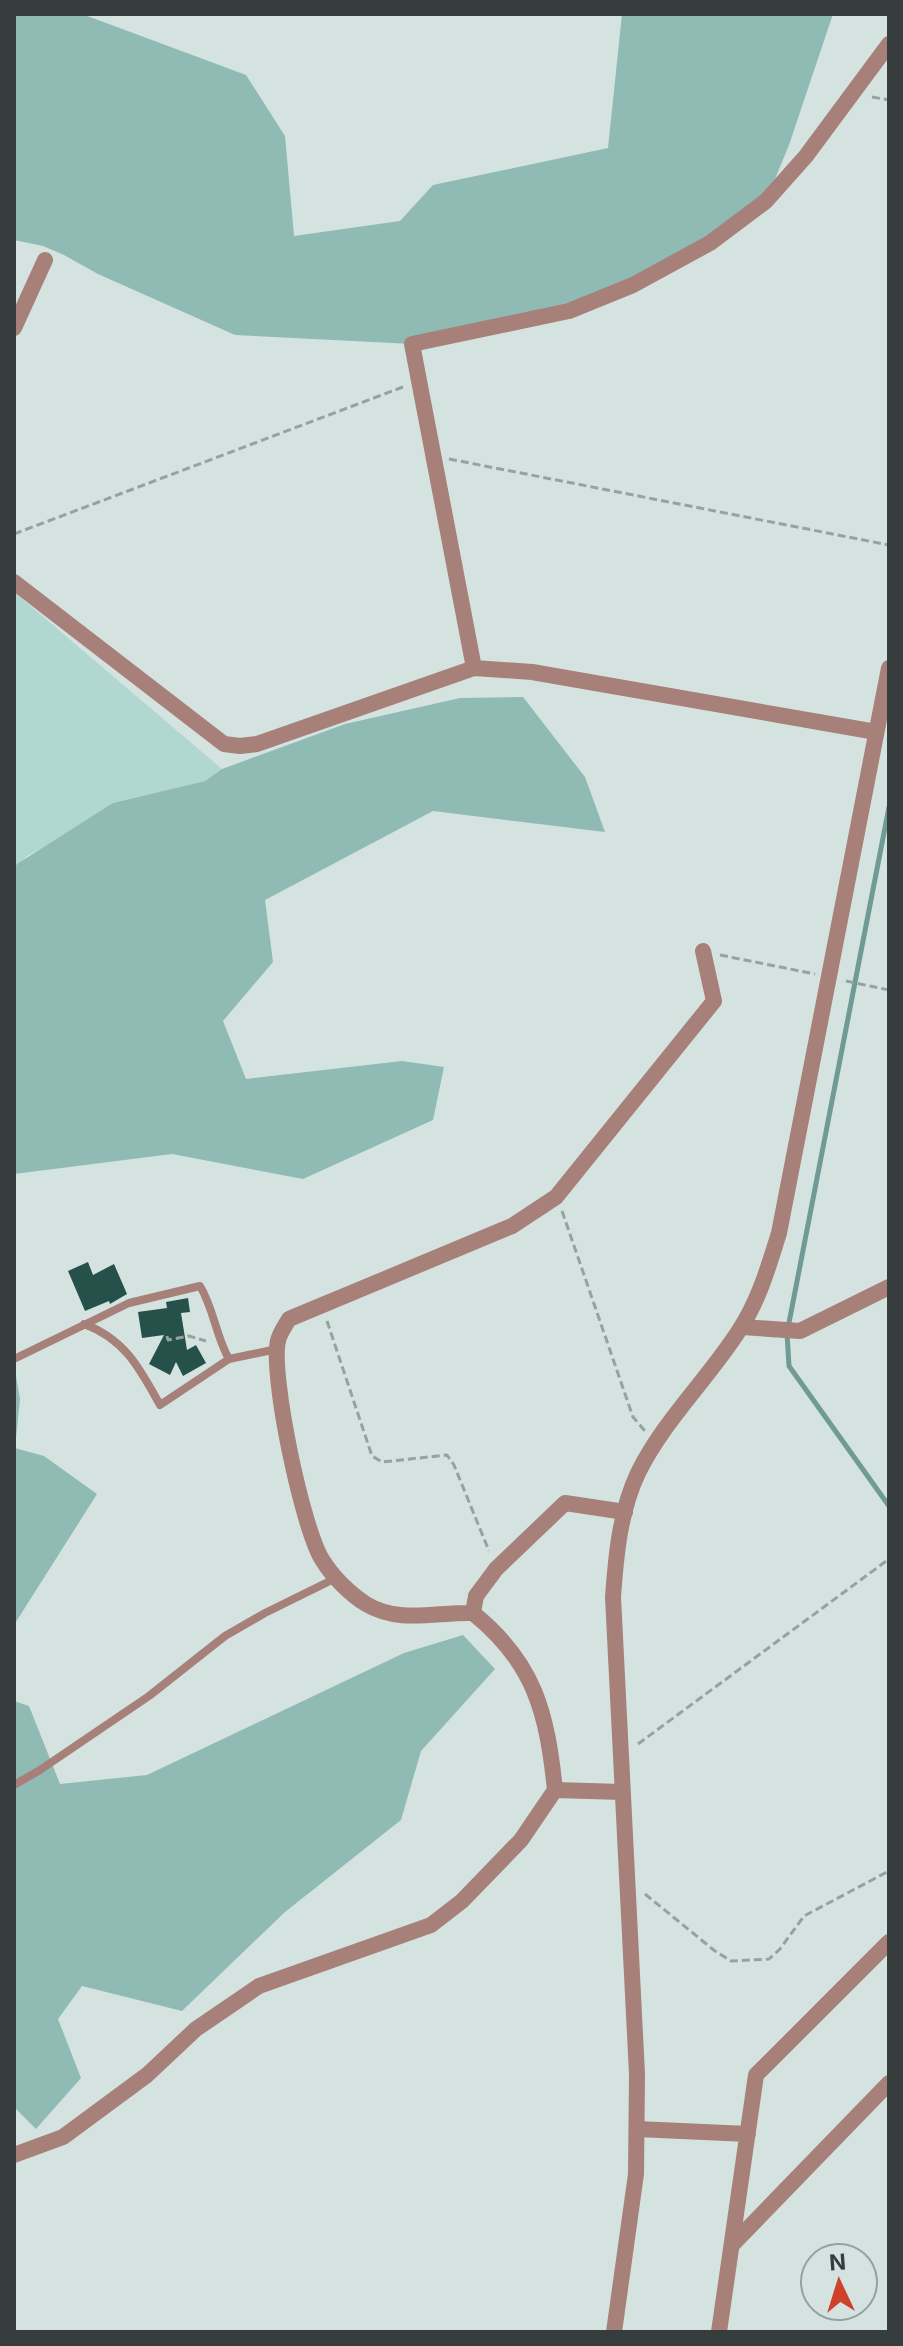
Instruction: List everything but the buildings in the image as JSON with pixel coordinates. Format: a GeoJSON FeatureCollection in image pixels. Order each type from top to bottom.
{"type":"FeatureCollection","features":[{"type":"Feature","properties":{"kind":"street"},"geometry":{"type":"LineString","coordinates":[[474,668],[412,344],[569,311],[633,285],[710,243],[766,201],[806,156],[889,44]]}},
{"type":"Feature","properties":{"kind":"street"},"geometry":{"type":"LineString","coordinates":[[14,328],[45,260]]}},
{"type":"Feature","properties":{"kind":"street"},"geometry":{"type":"LineString","coordinates":[[14,582],[224,744],[257,744],[474,668],[532,672],[876,732]]}},
{"type":"Feature","properties":{"kind":"street"},"geometry":{"type":"LineString","coordinates":[[614,2332],[636,2174],[637,2129],[637,2074],[613,1597],[616,1549],[637,1474],[656,1442],[742,1327],[764,1281],[779,1233],[889,668]]}},
{"type":"Feature","properties":{"kind":"street"},"geometry":{"type":"LineString","coordinates":[[14,2155],[63,2137],[147,2075],[196,2029],[259,1986],[431,1925],[462,1901],[521,1840],[555,1790],[544,1717],[530,1678],[496,1631],[473,1613],[390,1616],[364,1603],[336,1578],[321,1559],[298,1494],[276,1367],[278,1339],[289,1319],[512,1226],[556,1197],[714,1001],[703,951]]}},
{"type":"Feature","properties":{"kind":"street"},"geometry":{"type":"LineString","coordinates":[[742,1327],[800,1331],[889,1287]]}},
{"type":"Feature","properties":{"kind":"street"},"geometry":{"type":"LineString","coordinates":[[473,1613],[476,1596],[496,1569],[565,1503],[625,1512]]}},
{"type":"Feature","properties":{"kind":"street"},"geometry":{"type":"LineString","coordinates":[[555,1790],[622,1792]]}},
{"type":"Feature","properties":{"kind":"street"},"geometry":{"type":"LineString","coordinates":[[719,2332],[756,2075],[889,1942]]}},
{"type":"Feature","properties":{"kind":"street"},"geometry":{"type":"LineString","coordinates":[[732,2245],[889,2083]]}},
{"type":"Feature","properties":{"kind":"street"},"geometry":{"type":"LineString","coordinates":[[637,2129],[748,2134]]}},
{"type":"Feature","properties":{"kind":"lane"},"geometry":{"type":"LineString","coordinates":[[14,1359],[129,1303],[200,1286],[221,1346],[229,1359]]}},
{"type":"Feature","properties":{"kind":"lane"},"geometry":{"type":"LineString","coordinates":[[84,1324],[116,1339],[160,1405],[229,1359],[277,1349]]}},
{"type":"Feature","properties":{"kind":"lane"},"geometry":{"type":"LineString","coordinates":[[14,1785],[111,1722],[225,1636],[336,1578]]}},
{"type":"Feature","properties":{"kind":"path"},"geometry":{"type":"LineString","coordinates":[[14,534],[418,382]]}},
{"type":"Feature","properties":{"kind":"path"},"geometry":{"type":"LineString","coordinates":[[432,456],[889,545]]}},
{"type":"Feature","properties":{"kind":"path"},"geometry":{"type":"LineString","coordinates":[[703,951],[889,990]]}},
{"type":"Feature","properties":{"kind":"path"},"geometry":{"type":"LineString","coordinates":[[556,1197],[633,1417],[656,1442]]}},
{"type":"Feature","properties":{"kind":"path"},"geometry":{"type":"LineString","coordinates":[[322,1306],[372,1456],[382,1462],[447,1455],[454,1465],[496,1569]]}},
{"type":"Feature","properties":{"kind":"path"},"geometry":{"type":"LineString","coordinates":[[167,1336],[168,1340],[189,1336],[221,1346]]}},
{"type":"Feature","properties":{"kind":"path"},"geometry":{"type":"LineString","coordinates":[[619,1746],[641,1743],[889,1559]]}},
{"type":"Feature","properties":{"kind":"path"},"geometry":{"type":"LineString","coordinates":[[626,1879],[731,1961],[769,1959],[804,1916],[889,1871]]}},
{"type":"Feature","properties":{"kind":"shaded area"},"geometry":{"type":"Polygon","coordinates":[[[14,14],[82,14],[246,75],[285,136],[294,236],[400,221],[433,185],[608,148],[622,14],[833,14],[789,145],[766,201],[710,243],[569,311],[412,344],[235,335],[98,274],[64,255],[43,246],[14,240],[14,14]]]}},
{"type":"Feature","properties":{"kind":"shaded area"},"geometry":{"type":"Polygon","coordinates":[[[14,592],[222,769],[205,781],[113,803],[66,835],[27,856],[14,869],[14,592]]]}},
{"type":"Feature","properties":{"kind":"shaded area"},"geometry":{"type":"Polygon","coordinates":[[[523,697],[585,777],[605,832],[433,811],[265,900],[273,962],[223,1021],[246,1079],[402,1061],[444,1067],[433,1120],[303,1179],[172,1154],[14,1174],[14,869],[17,864],[113,803],[205,781],[222,769],[345,724],[460,698],[523,697]]]}},
{"type":"Feature","properties":{"kind":"shaded area"},"geometry":{"type":"Polygon","coordinates":[[[14,1364],[20,1399],[15,1448],[44,1456],[97,1494],[14,1625],[14,1364]]]}},
{"type":"Feature","properties":{"kind":"shaded area"},"geometry":{"type":"Polygon","coordinates":[[[463,1635],[495,1669],[421,1751],[401,1820],[285,1912],[182,2011],[82,1986],[58,2019],[81,2078],[36,2129],[14,2107],[14,1701],[29,1706],[60,1784],[147,1775],[404,1653],[463,1635]]]}},
{"type":"Feature","properties":{"kind":"waterway"},"geometry":{"type":"LineString","coordinates":[[889,807],[787,1333],[789,1366],[889,1506]]}}]}
